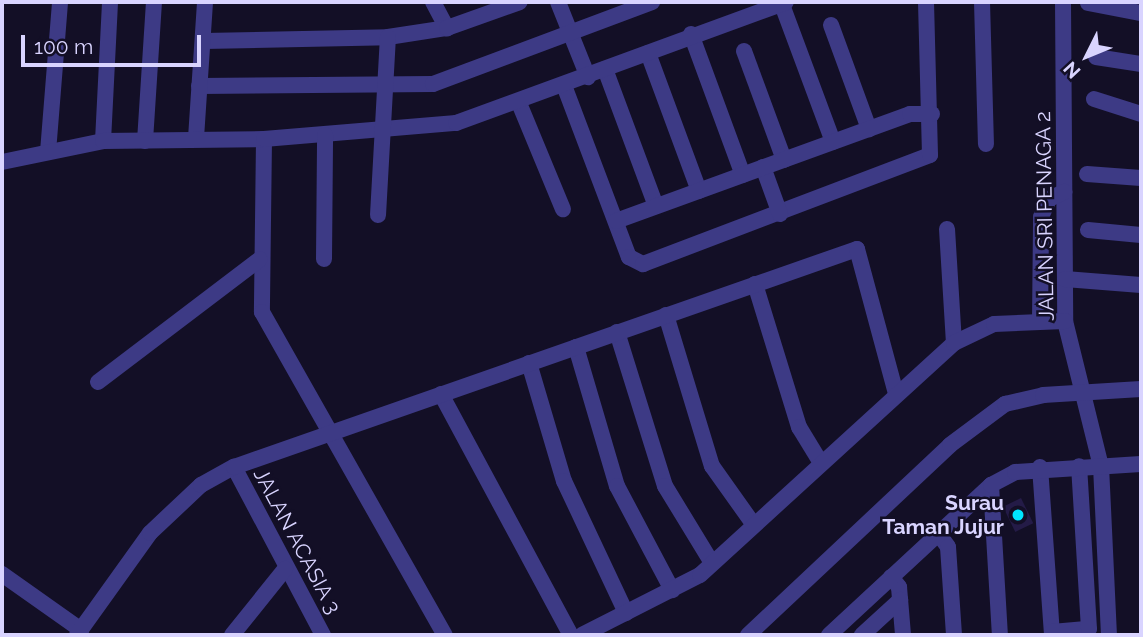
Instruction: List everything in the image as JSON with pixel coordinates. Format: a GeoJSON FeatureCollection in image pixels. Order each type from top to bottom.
{"type":"FeatureCollection","features":[{"type":"Feature","properties":{"kind":"street"},"geometry":{"type":"LineString","coordinates":[[48,152],[60,2]]}},
{"type":"Feature","properties":{"kind":"street"},"geometry":{"type":"LineString","coordinates":[[103,141],[110,2]]}},
{"type":"Feature","properties":{"kind":"street"},"geometry":{"type":"LineString","coordinates":[[145,141],[154,2]]}},
{"type":"Feature","properties":{"kind":"street"},"geometry":{"type":"LineString","coordinates":[[196,138],[206,2]]}},
{"type":"Feature","properties":{"kind":"street"},"geometry":{"type":"LineString","coordinates":[[433,2],[447,28]]}},
{"type":"Feature","properties":{"kind":"street"},"geometry":{"type":"LineString","coordinates":[[204,41],[388,37],[447,28],[520,2]]}},
{"type":"Feature","properties":{"kind":"street"},"geometry":{"type":"LineString","coordinates":[[558,2],[588,77]]}},
{"type":"Feature","properties":{"kind":"street"},"geometry":{"type":"LineString","coordinates":[[199,86],[386,81],[433,84],[652,2]]}},
{"type":"Feature","properties":{"kind":"street"},"geometry":{"type":"LineString","coordinates":[[2,162],[103,141],[264,139],[380,132],[456,123],[565,88],[758,5],[783,2],[833,142]]}},
{"type":"Feature","properties":{"kind":"street"},"geometry":{"type":"LineString","coordinates":[[565,88],[616,221],[636,265],[780,214],[930,155],[932,114],[926,2]]}},
{"type":"Feature","properties":{"kind":"street"},"geometry":{"type":"LineString","coordinates":[[982,2],[986,145]]}},
{"type":"Feature","properties":{"kind":"street","name":"JALAN SRI PENAGA 2"},"geometry":{"type":"LineString","coordinates":[[1063,2],[1065,321],[1101,466],[1109,632]]}},
{"type":"Feature","properties":{"kind":"street"},"geometry":{"type":"LineString","coordinates":[[1088,3],[1141,13]]}},
{"type":"Feature","properties":{"kind":"street"},"geometry":{"type":"LineString","coordinates":[[831,25],[869,129]]}},
{"type":"Feature","properties":{"kind":"street"},"geometry":{"type":"LineString","coordinates":[[691,34],[743,175]]}},
{"type":"Feature","properties":{"kind":"street"},"geometry":{"type":"LineString","coordinates":[[378,215],[380,132],[388,37]]}},
{"type":"Feature","properties":{"kind":"street"},"geometry":{"type":"LineString","coordinates":[[744,51],[784,160]]}},
{"type":"Feature","properties":{"kind":"street"},"geometry":{"type":"LineString","coordinates":[[648,53],[699,191]]}},
{"type":"Feature","properties":{"kind":"street"},"geometry":{"type":"LineString","coordinates":[[1097,57],[1141,64]]}},
{"type":"Feature","properties":{"kind":"street"},"geometry":{"type":"LineString","coordinates":[[605,69],[656,206]]}},
{"type":"Feature","properties":{"kind":"street"},"geometry":{"type":"LineString","coordinates":[[1094,99],[1141,114]]}},
{"type":"Feature","properties":{"kind":"street"},"geometry":{"type":"LineString","coordinates":[[519,103],[563,209]]}},
{"type":"Feature","properties":{"kind":"street"},"geometry":{"type":"LineString","coordinates":[[616,221],[910,114],[932,114]]}},
{"type":"Feature","properties":{"kind":"street"},"geometry":{"type":"LineString","coordinates":[[324,259],[326,135]]}},
{"type":"Feature","properties":{"kind":"street"},"geometry":{"type":"LineString","coordinates":[[264,139],[261,312],[445,635]]}},
{"type":"Feature","properties":{"kind":"street"},"geometry":{"type":"LineString","coordinates":[[763,167],[780,214]]}},
{"type":"Feature","properties":{"kind":"street"},"geometry":{"type":"LineString","coordinates":[[1087,174],[1141,178]]}},
{"type":"Feature","properties":{"kind":"street"},"geometry":{"type":"LineString","coordinates":[[1040,320],[1041,217],[1049,199],[1064,192]]}},
{"type":"Feature","properties":{"kind":"street"},"geometry":{"type":"LineString","coordinates":[[947,229],[954,343]]}},
{"type":"Feature","properties":{"kind":"street"},"geometry":{"type":"LineString","coordinates":[[1088,230],[1141,235]]}},
{"type":"Feature","properties":{"kind":"street"},"geometry":{"type":"LineString","coordinates":[[2,574],[79,633],[158,524],[201,485],[234,467],[857,249],[896,394]]}},
{"type":"Feature","properties":{"kind":"street"},"geometry":{"type":"LineString","coordinates":[[98,382],[260,259]]}},
{"type":"Feature","properties":{"kind":"street"},"geometry":{"type":"LineString","coordinates":[[1065,279],[1141,285]]}},
{"type":"Feature","properties":{"kind":"street"},"geometry":{"type":"LineString","coordinates":[[755,284],[799,427],[821,463]]}},
{"type":"Feature","properties":{"kind":"street"},"geometry":{"type":"LineString","coordinates":[[666,316],[712,466],[754,525]]}},
{"type":"Feature","properties":{"kind":"street"},"geometry":{"type":"LineString","coordinates":[[582,635],[672,590],[712,563],[954,343],[994,324],[1065,321]]}},
{"type":"Feature","properties":{"kind":"street"},"geometry":{"type":"LineString","coordinates":[[617,332],[665,486],[712,563]]}},
{"type":"Feature","properties":{"kind":"street"},"geometry":{"type":"LineString","coordinates":[[576,347],[617,486],[672,590]]}},
{"type":"Feature","properties":{"kind":"street"},"geometry":{"type":"LineString","coordinates":[[528,363],[564,481],[626,613]]}},
{"type":"Feature","properties":{"kind":"street"},"geometry":{"type":"LineString","coordinates":[[748,635],[950,445],[1005,404],[1084,392],[1141,389]]}},
{"type":"Feature","properties":{"kind":"street"},"geometry":{"type":"LineString","coordinates":[[441,394],[571,635]]}},
{"type":"Feature","properties":{"kind":"street"},"geometry":{"type":"LineString","coordinates":[[830,635],[991,485],[1040,467],[1141,464]]}},
{"type":"Feature","properties":{"kind":"street"},"geometry":{"type":"LineString","coordinates":[[1079,466],[1089,629]]}},
{"type":"Feature","properties":{"kind":"street","name":"JALAN ACASIA 3"},"geometry":{"type":"LineString","coordinates":[[234,467],[285,569],[323,635]]}},
{"type":"Feature","properties":{"kind":"street"},"geometry":{"type":"LineString","coordinates":[[1040,467],[1052,633],[1089,629],[1109,632]]}},
{"type":"Feature","properties":{"kind":"street"},"geometry":{"type":"LineString","coordinates":[[991,485],[1000,635]]}},
{"type":"Feature","properties":{"kind":"street"},"geometry":{"type":"LineString","coordinates":[[938,533],[948,547],[954,635]]}},
{"type":"Feature","properties":{"kind":"street"},"geometry":{"type":"LineString","coordinates":[[232,635],[285,569]]}},
{"type":"Feature","properties":{"kind":"street"},"geometry":{"type":"LineString","coordinates":[[891,577],[900,600],[903,635]]}},
{"type":"Feature","properties":{"kind":"street"},"geometry":{"type":"LineString","coordinates":[[862,635],[900,600]]}},
{"type":"Feature","properties":{"kind":"building","name":"Surau Taman Jujur"},"geometry":{"type":"Polygon","coordinates":[[[1021,498],[1033,523],[1015,532],[1003,507],[1021,498]]]}},
{"type":"Feature","properties":{"kind":"place","name":"Surau Taman Jujur"},"geometry":{"type":"Point","coordinates":[1018,515]}}]}
